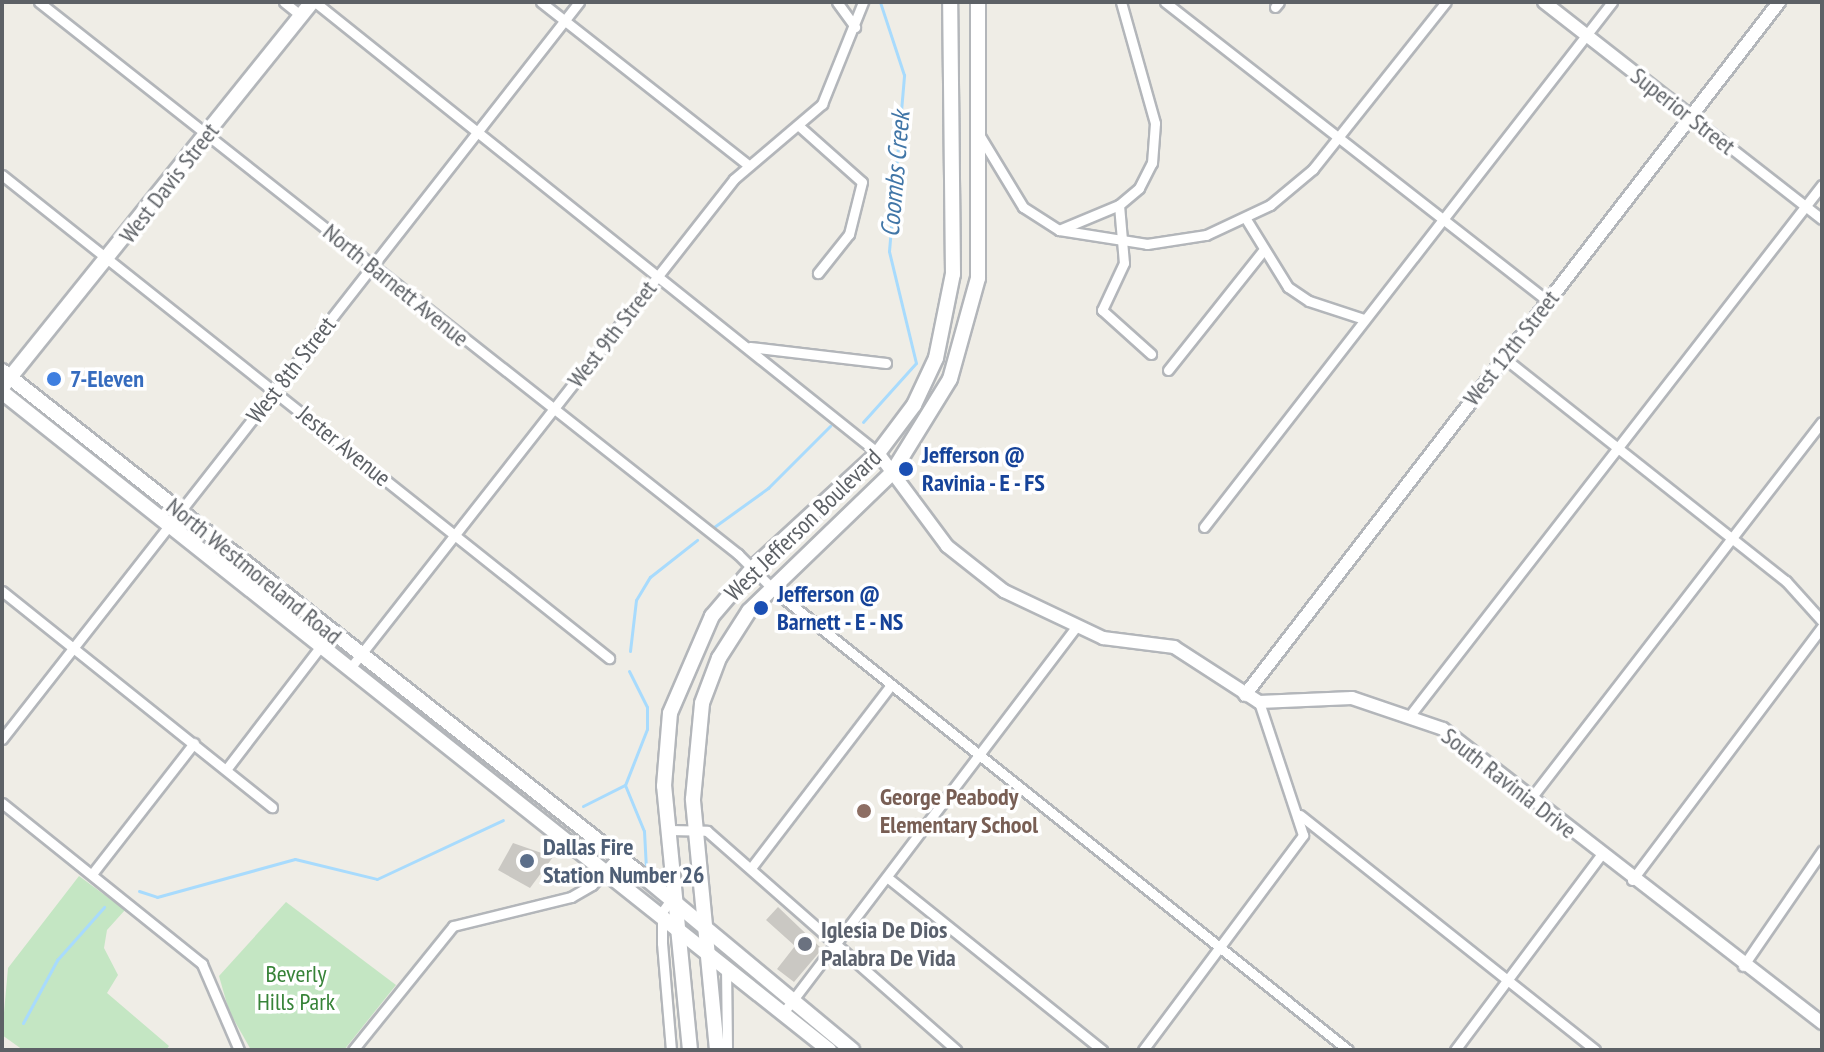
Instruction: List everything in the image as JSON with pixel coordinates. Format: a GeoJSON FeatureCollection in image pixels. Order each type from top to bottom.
{"type":"FeatureCollection","features":[{"type":"Feature","properties":{"kind":"main road","name":"West Davis Street"},"geometry":{"type":"LineString","coordinates":[[7,388],[314,2]]}},
{"type":"Feature","properties":{"kind":"main road","name":"West Jefferson Boulevard"},"geometry":{"type":"LineString","coordinates":[[690,1050],[679,926],[670,907],[673,861],[664,758],[676,694],[712,616],[753,568],[878,453],[914,405],[947,322],[953,274],[949,130],[950,2]]}},
{"type":"Feature","properties":{"kind":"main road","name":"West Jefferson Boulevard"},"geometry":{"type":"LineString","coordinates":[[717,1050],[696,829],[693,748],[702,703],[733,634],[771,588],[892,473],[932,417],[967,328],[978,278],[978,2]]}},
{"type":"Feature","properties":{"kind":"main road"},"geometry":{"type":"LineString","coordinates":[[949,130],[977,131]]}},
{"type":"Feature","properties":{"kind":"main road","name":"North Westmoreland Road"},"geometry":{"type":"LineString","coordinates":[[7,388],[181,511],[327,638],[501,776]]}},
{"type":"Feature","properties":{"kind":"main road","name":"North Westmoreland Road"},"geometry":{"type":"LineString","coordinates":[[7,388],[171,524],[327,638]]}},
{"type":"Feature","properties":{"kind":"main road"},"geometry":{"type":"LineString","coordinates":[[501,776],[648,880],[670,907]]}},
{"type":"Feature","properties":{"kind":"main road"},"geometry":{"type":"LineString","coordinates":[[501,776],[606,871],[705,931],[829,1050]]}},
{"type":"Feature","properties":{"kind":"main road"},"geometry":{"type":"LineString","coordinates":[[648,880],[665,876],[673,861]]}},
{"type":"Feature","properties":{"kind":"main road"},"geometry":{"type":"LineString","coordinates":[[679,926],[741,979],[852,1050]]}},
{"type":"Feature","properties":{"kind":"street","name":"North Barnett Avenue"},"geometry":{"type":"LineString","coordinates":[[39,2],[753,568],[771,588],[1348,1050]]}},
{"type":"Feature","properties":{"kind":"street"},"geometry":{"type":"LineString","coordinates":[[284,2],[301,16]]}},
{"type":"Feature","properties":{"kind":"street"},"geometry":{"type":"LineString","coordinates":[[314,2],[857,431],[878,453],[954,554],[997,587],[1077,626],[1117,641],[1174,647],[1259,702],[1300,815],[1300,841],[1143,1050]]}},
{"type":"Feature","properties":{"kind":"street"},"geometry":{"type":"LineString","coordinates":[[541,2],[748,165]]}},
{"type":"Feature","properties":{"kind":"street","name":"West 8th Street"},"geometry":{"type":"LineString","coordinates":[[2,739],[579,2]]}},
{"type":"Feature","properties":{"kind":"street"},"geometry":{"type":"LineString","coordinates":[[837,2],[855,27]]}},
{"type":"Feature","properties":{"kind":"street","name":"West 9th Street"},"geometry":{"type":"LineString","coordinates":[[355,661],[748,165],[799,126],[831,91],[863,2]]}},
{"type":"Feature","properties":{"kind":"street"},"geometry":{"type":"LineString","coordinates":[[1059,230],[1119,205],[1139,188],[1157,141],[1121,2]]}},
{"type":"Feature","properties":{"kind":"street"},"geometry":{"type":"LineString","coordinates":[[1165,2],[1547,300]]}},
{"type":"Feature","properties":{"kind":"street"},"geometry":{"type":"LineString","coordinates":[[977,131],[1023,207],[1059,230],[1123,242],[1180,241],[1246,219],[1294,187],[1340,139],[1446,2]]}},
{"type":"Feature","properties":{"kind":"street","name":"Superior Street"},"geometry":{"type":"LineString","coordinates":[[1544,2],[1822,219]]}},
{"type":"Feature","properties":{"kind":"street"},"geometry":{"type":"LineString","coordinates":[[1204,527],[1612,2]]}},
{"type":"Feature","properties":{"kind":"street","name":"West 12th Street"},"geometry":{"type":"LineString","coordinates":[[1245,695],[1779,2]]}},
{"type":"Feature","properties":{"kind":"street"},"geometry":{"type":"LineString","coordinates":[[799,126],[862,182],[849,234],[818,273]]}},
{"type":"Feature","properties":{"kind":"street","name":"Jester Avenue"},"geometry":{"type":"LineString","coordinates":[[2,175],[609,658]]}},
{"type":"Feature","properties":{"kind":"street"},"geometry":{"type":"LineString","coordinates":[[1411,714],[1822,185]]}},
{"type":"Feature","properties":{"kind":"street"},"geometry":{"type":"LineString","coordinates":[[1119,205],[1124,263],[1102,310],[1151,354]]}},
{"type":"Feature","properties":{"kind":"street"},"geometry":{"type":"LineString","coordinates":[[1246,219],[1262,252],[1298,294],[1364,319]]}},
{"type":"Feature","properties":{"kind":"street"},"geometry":{"type":"LineString","coordinates":[[1168,370],[1262,252]]}},
{"type":"Feature","properties":{"kind":"street"},"geometry":{"type":"LineString","coordinates":[[749,347],[886,363]]}},
{"type":"Feature","properties":{"kind":"street"},"geometry":{"type":"LineString","coordinates":[[1503,357],[1786,581],[1822,621]]}},
{"type":"Feature","properties":{"kind":"street"},"geometry":{"type":"LineString","coordinates":[[1531,798],[1822,422]]}},
{"type":"Feature","properties":{"kind":"street"},"geometry":{"type":"LineString","coordinates":[[2,591],[228,767],[272,807]]}},
{"type":"Feature","properties":{"kind":"street"},"geometry":{"type":"LineString","coordinates":[[787,1007],[1077,626]]}},
{"type":"Feature","properties":{"kind":"street"},"geometry":{"type":"LineString","coordinates":[[1632,880],[1822,627]]}},
{"type":"Feature","properties":{"kind":"street"},"geometry":{"type":"LineString","coordinates":[[228,767],[327,638]]}},
{"type":"Feature","properties":{"kind":"street"},"geometry":{"type":"LineString","coordinates":[[751,868],[891,685]]}},
{"type":"Feature","properties":{"kind":"street","name":"South Ravinia Drive"},"geometry":{"type":"LineString","coordinates":[[1259,702],[1342,697],[1411,714],[1443,729],[1632,880],[1822,1023]]}},
{"type":"Feature","properties":{"kind":"street"},"geometry":{"type":"LineString","coordinates":[[92,874],[194,743]]}},
{"type":"Feature","properties":{"kind":"street"},"geometry":{"type":"LineString","coordinates":[[2,803],[202,964],[239,1050]]}},
{"type":"Feature","properties":{"kind":"street"},"geometry":{"type":"LineString","coordinates":[[1300,815],[1595,1050]]}},
{"type":"Feature","properties":{"kind":"street"},"geometry":{"type":"LineString","coordinates":[[668,830],[707,831],[956,1050]]}},
{"type":"Feature","properties":{"kind":"street"},"geometry":{"type":"LineString","coordinates":[[1743,966],[1822,851]]}},
{"type":"Feature","properties":{"kind":"street"},"geometry":{"type":"LineString","coordinates":[[1455,1050],[1601,855]]}},
{"type":"Feature","properties":{"kind":"street"},"geometry":{"type":"LineString","coordinates":[[353,1050],[453,926],[571,897],[606,871],[617,857]]}},
{"type":"Feature","properties":{"kind":"street"},"geometry":{"type":"LineString","coordinates":[[888,878],[1102,1050]]}},
{"type":"Feature","properties":{"kind":"street"},"geometry":{"type":"LineString","coordinates":[[670,907],[671,1050]]}},
{"type":"Feature","properties":{"kind":"street"},"geometry":{"type":"LineString","coordinates":[[726,966],[727,1050]]}},
{"type":"Feature","properties":{"kind":"street"},"geometry":{"type":"LineString","coordinates":[[726,997],[741,979]]}},
{"type":"Feature","properties":{"kind":"green space"},"geometry":{"type":"Polygon","coordinates":[[[79,876],[125,910],[107,930],[104,948],[118,975],[107,993],[169,1046],[166,1050],[23,1050],[2,1035],[8,968],[79,876]]]}},
{"type":"Feature","properties":{"kind":"green space","name":"Beverly Hills Park"},"geometry":{"type":"Polygon","coordinates":[[[286,902],[396,985],[344,1050],[251,1050],[229,1011],[219,976],[286,902]]]}},
{"type":"Feature","properties":{"kind":"building","name":"Dallas Fire Station Number 26"},"geometry":{"type":"Polygon","coordinates":[[[513,843],[553,857],[530,888],[498,870],[513,843]]]}},
{"type":"Feature","properties":{"kind":"building","name":"Iglesia De Dios Palabra De Vida"},"geometry":{"type":"Polygon","coordinates":[[[778,907],[822,949],[794,982],[777,969],[795,946],[766,920],[778,907]]]}},
{"type":"Feature","properties":{"kind":"waterway","name":"Coombs Creek"},"geometry":{"type":"LineString","coordinates":[[863,422],[916,363],[889,251],[904,75],[880,2]]}},
{"type":"Feature","properties":{"kind":"waterway","name":"Coombs Creek"},"geometry":{"type":"LineString","coordinates":[[714,527],[768,488],[830,426]]}},
{"type":"Feature","properties":{"kind":"waterway","name":"Coombs Creek"},"geometry":{"type":"LineString","coordinates":[[630,651],[636,600],[650,577],[697,540]]}},
{"type":"Feature","properties":{"kind":"waterway","name":"Coombs Creek"},"geometry":{"type":"LineString","coordinates":[[629,671],[647,707],[647,729],[625,785],[644,831],[646,868]]}},
{"type":"Feature","properties":{"kind":"waterway"},"geometry":{"type":"LineString","coordinates":[[583,806],[625,785]]}},
{"type":"Feature","properties":{"kind":"waterway"},"geometry":{"type":"LineString","coordinates":[[139,891],[157,897],[295,859],[377,879],[503,820]]}},
{"type":"Feature","properties":{"kind":"waterway"},"geometry":{"type":"LineString","coordinates":[[23,1023],[57,960],[104,907]]}},
{"type":"Feature","properties":{"kind":"place","name":"7-Eleven"},"geometry":{"type":"Point","coordinates":[54,379]}},
{"type":"Feature","properties":{"kind":"place","name":"Jefferson @ Ravinia - E - FS"},"geometry":{"type":"Point","coordinates":[906,469]}},
{"type":"Feature","properties":{"kind":"place","name":"Jefferson @ Barnett - E - NS"},"geometry":{"type":"Point","coordinates":[761,608]}},
{"type":"Feature","properties":{"kind":"place","name":"George Peabody Elementary School"},"geometry":{"type":"Point","coordinates":[864,811]}},
{"type":"Feature","properties":{"kind":"place","name":"Dallas Fire Station Number 26"},"geometry":{"type":"Point","coordinates":[527,861]}},
{"type":"Feature","properties":{"kind":"place","name":"Iglesia De Dios Palabra De Vida"},"geometry":{"type":"Point","coordinates":[805,944]}}]}
